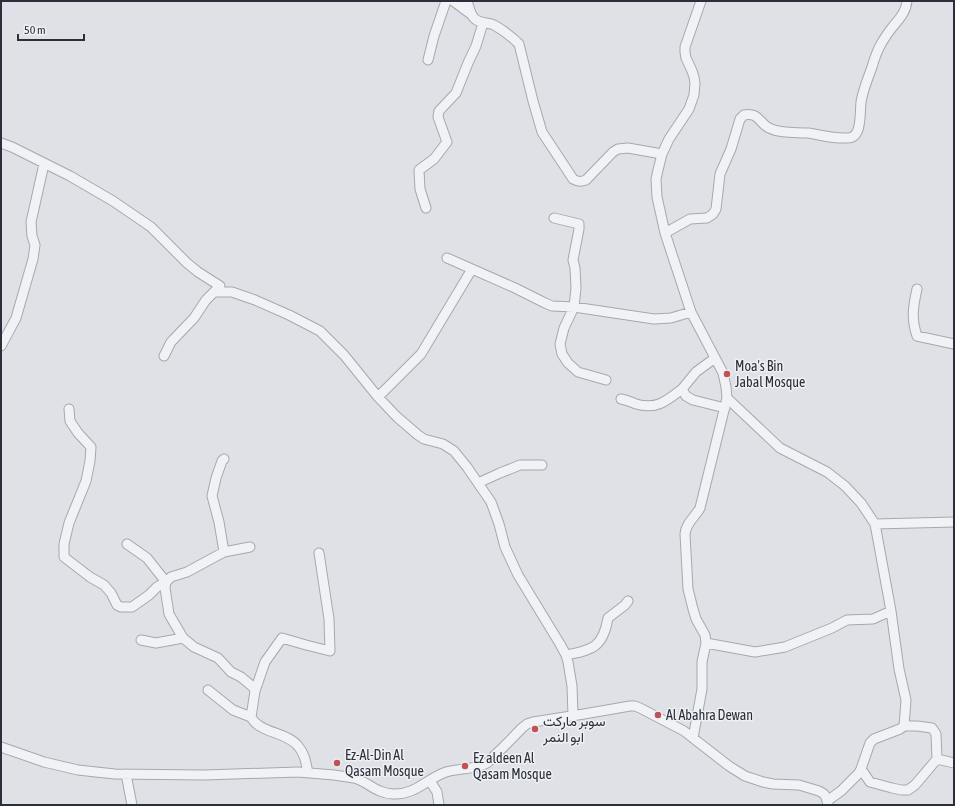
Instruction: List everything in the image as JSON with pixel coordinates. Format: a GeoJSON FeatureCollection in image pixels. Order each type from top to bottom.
{"type":"FeatureCollection","features":[{"type":"Feature","properties":{"kind":"street"},"geometry":{"type":"LineString","coordinates":[[428,60],[434,36],[446,1]]}},
{"type":"Feature","properties":{"kind":"street"},"geometry":{"type":"LineString","coordinates":[[453,1],[472,14]]}},
{"type":"Feature","properties":{"kind":"street"},"geometry":{"type":"LineString","coordinates":[[467,1],[474,19],[478,22],[496,26],[519,44],[542,132],[573,179],[581,182],[586,180],[613,152],[618,149],[628,148],[662,154]]}},
{"type":"Feature","properties":{"kind":"street"},"geometry":{"type":"LineString","coordinates":[[693,738],[702,689],[702,662],[706,643],[705,635],[696,619],[688,589],[684,534],[688,523],[700,508],[727,398],[723,373],[691,312],[665,233],[656,188],[662,154],[669,139],[688,109],[694,95],[694,77],[686,58],[685,47],[701,1]]}},
{"type":"Feature","properties":{"kind":"street"},"geometry":{"type":"LineString","coordinates":[[665,233],[690,219],[707,218],[713,214],[716,209],[720,174],[731,149],[740,119],[744,115],[753,115],[768,128],[784,132],[807,133],[833,138],[854,137],[857,134],[861,101],[869,74],[880,46],[889,31],[903,15],[907,1]]}},
{"type":"Feature","properties":{"kind":"street"},"geometry":{"type":"LineString","coordinates":[[426,208],[420,189],[419,170],[434,159],[447,142],[438,117],[439,112],[456,93],[484,23]]}},
{"type":"Feature","properties":{"kind":"street"},"geometry":{"type":"LineString","coordinates":[[1,143],[70,176],[113,201],[151,227],[187,263],[220,286],[206,300],[194,318],[171,342],[164,356]]}},
{"type":"Feature","properties":{"kind":"street"},"geometry":{"type":"LineString","coordinates":[[1,346],[16,318],[33,259],[35,245],[32,236],[31,222],[44,164]]}},
{"type":"Feature","properties":{"kind":"street"},"geometry":{"type":"LineString","coordinates":[[554,218],[579,224],[573,260],[576,288],[574,307],[564,328],[560,344],[562,354],[568,363],[578,372],[606,380]]}},
{"type":"Feature","properties":{"kind":"street"},"geometry":{"type":"LineString","coordinates":[[447,258],[552,306],[574,307],[654,319],[671,318],[691,312]]}},
{"type":"Feature","properties":{"kind":"street"},"geometry":{"type":"LineString","coordinates":[[378,397],[420,354],[472,269]]}},
{"type":"Feature","properties":{"kind":"street"},"geometry":{"type":"LineString","coordinates":[[214,292],[227,289]]}},
{"type":"Feature","properties":{"kind":"street"},"geometry":{"type":"LineString","coordinates":[[917,289],[913,306],[913,325],[917,336],[954,344]]}},
{"type":"Feature","properties":{"kind":"street"},"geometry":{"type":"LineString","coordinates":[[214,292],[232,292],[255,300],[320,331],[344,355],[397,418],[424,439],[443,444],[454,451],[491,502],[505,547],[518,575],[566,655],[572,686],[573,716]]}},
{"type":"Feature","properties":{"kind":"street"},"geometry":{"type":"LineString","coordinates":[[622,399],[648,407],[664,402],[682,389],[696,372],[714,358]]}},
{"type":"Feature","properties":{"kind":"street"},"geometry":{"type":"LineString","coordinates":[[682,389],[686,396],[693,400],[725,408]]}},
{"type":"Feature","properties":{"kind":"street"},"geometry":{"type":"LineString","coordinates":[[1,747],[44,762],[96,772],[204,775],[308,773],[354,778],[380,791],[393,794],[414,790],[432,778],[446,772],[469,769],[487,763],[527,724],[635,706],[684,731],[729,766],[745,776],[754,780],[768,783],[809,787],[824,794],[828,803],[859,773],[870,743],[874,738],[900,730],[904,726],[906,700],[899,669],[891,611],[875,524],[861,503],[845,486],[826,472],[780,448],[727,398]]}},
{"type":"Feature","properties":{"kind":"street"},"geometry":{"type":"LineString","coordinates":[[69,409],[70,421],[78,433],[91,447],[86,481],[69,524],[64,544],[64,557],[90,577],[104,585],[111,593],[117,605],[121,607],[132,607],[171,577],[187,572],[224,552],[250,547]]}},
{"type":"Feature","properties":{"kind":"street"},"geometry":{"type":"LineString","coordinates":[[224,459],[220,467],[212,496],[219,522],[224,552]]}},
{"type":"Feature","properties":{"kind":"street"},"geometry":{"type":"LineString","coordinates":[[478,484],[520,465],[542,465]]}},
{"type":"Feature","properties":{"kind":"street"},"geometry":{"type":"LineString","coordinates":[[875,524],[954,522]]}},
{"type":"Feature","properties":{"kind":"street"},"geometry":{"type":"LineString","coordinates":[[127,544],[147,558],[166,582],[165,588],[169,614],[183,638],[194,647],[218,658],[228,670],[247,682],[255,691]]}},
{"type":"Feature","properties":{"kind":"street"},"geometry":{"type":"LineString","coordinates":[[251,717],[255,691],[265,662],[282,638],[330,651],[329,619],[319,553]]}},
{"type":"Feature","properties":{"kind":"street"},"geometry":{"type":"LineString","coordinates":[[566,655],[581,652],[595,646],[602,640],[608,618],[628,601]]}},
{"type":"Feature","properties":{"kind":"street"},"geometry":{"type":"LineString","coordinates":[[706,643],[755,652],[785,647],[848,620],[873,619],[891,611]]}},
{"type":"Feature","properties":{"kind":"street"},"geometry":{"type":"LineString","coordinates":[[141,640],[156,644],[183,638]]}},
{"type":"Feature","properties":{"kind":"street"},"geometry":{"type":"LineString","coordinates":[[208,690],[233,710],[251,717],[259,726],[289,738],[294,742],[302,751],[308,773]]}},
{"type":"Feature","properties":{"kind":"street"},"geometry":{"type":"LineString","coordinates":[[861,769],[870,782],[901,790],[908,790],[915,785],[937,759],[936,734],[932,728],[904,726]]}},
{"type":"Feature","properties":{"kind":"street"},"geometry":{"type":"LineString","coordinates":[[937,759],[954,763]]}},
{"type":"Feature","properties":{"kind":"street"},"geometry":{"type":"LineString","coordinates":[[126,774],[132,805]]}},
{"type":"Feature","properties":{"kind":"street"},"geometry":{"type":"LineString","coordinates":[[430,780],[437,792],[439,805]]}},
{"type":"Feature","properties":{"kind":"place","name":"Moa's Bin Jabal Mosque"},"geometry":{"type":"Point","coordinates":[727,374]}},
{"type":"Feature","properties":{"kind":"place","name":"Al Abahra Dewan"},"geometry":{"type":"Point","coordinates":[658,715]}},
{"type":"Feature","properties":{"kind":"place","name":"سوبر ماركت ابو النمر"},"geometry":{"type":"Point","coordinates":[535,729]}},
{"type":"Feature","properties":{"kind":"place","name":"Ez-Al-Din Al Qasam Mosque"},"geometry":{"type":"Point","coordinates":[337,763]}},
{"type":"Feature","properties":{"kind":"place","name":"Ez aldeen Al Qasam Mosque"},"geometry":{"type":"Point","coordinates":[465,766]}}]}
